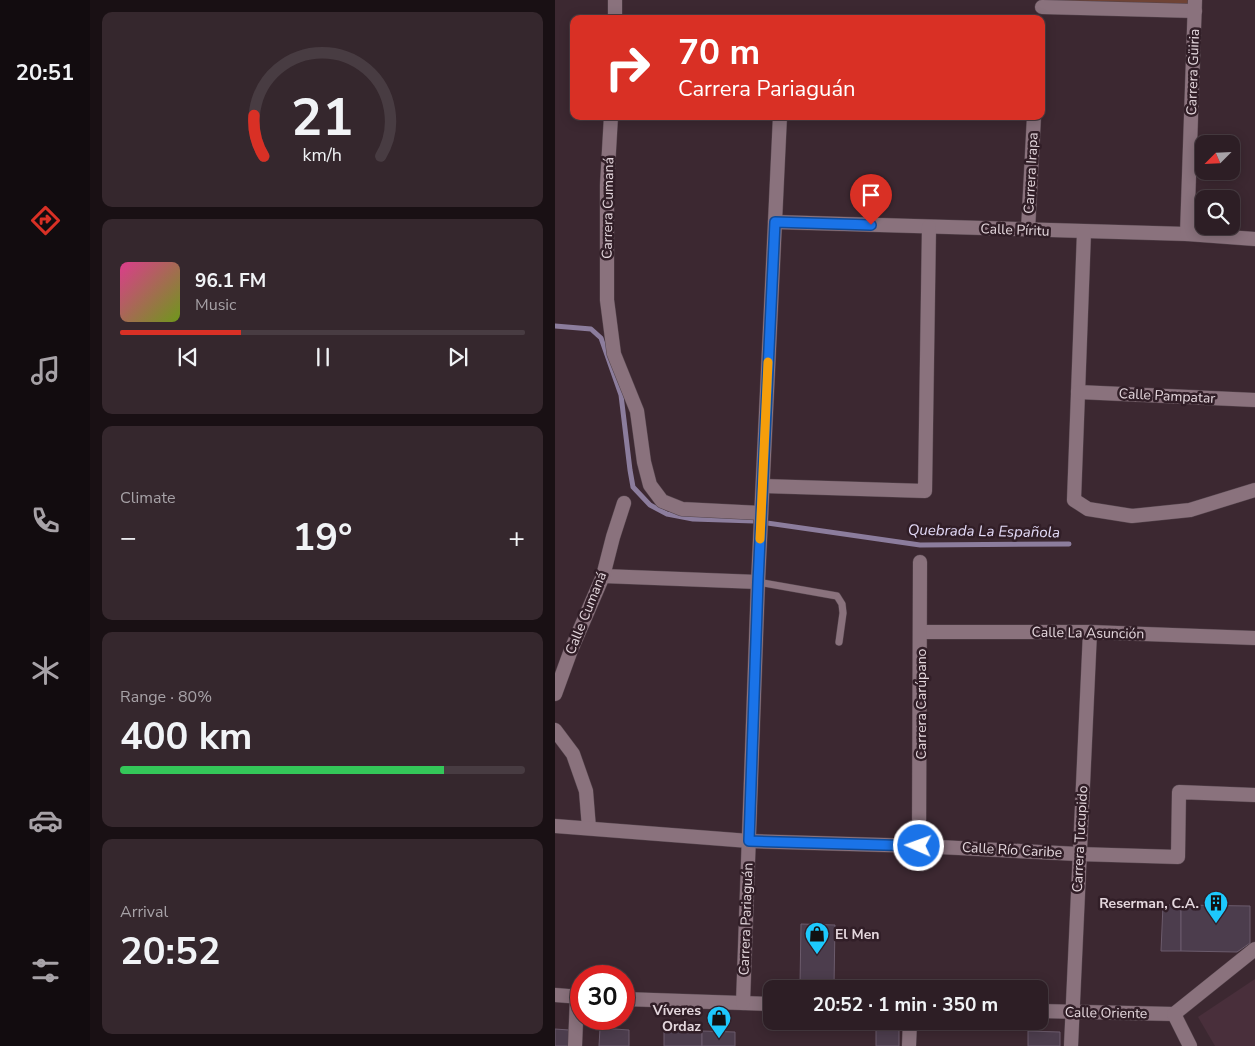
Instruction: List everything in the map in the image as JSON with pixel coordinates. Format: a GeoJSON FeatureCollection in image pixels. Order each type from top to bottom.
{"type":"FeatureCollection","features":[{"type":"Feature","properties":{"kind":"street"},"geometry":{"type":"LineString","coordinates":[[615,0],[615,15]]}},
{"type":"Feature","properties":{"kind":"street"},"geometry":{"type":"LineString","coordinates":[[1042,9],[1195,5]]}},
{"type":"Feature","properties":{"kind":"street","name":"Carrera Güiria"},"geometry":{"type":"LineString","coordinates":[[1187,234],[1195,5]]}},
{"type":"Feature","properties":{"kind":"street","name":"Carrera Cumaná"},"geometry":{"type":"LineString","coordinates":[[611,120],[607,185],[607,300],[615,354],[637,411],[644,462],[650,485],[662,501],[682,509],[761,514]]}},
{"type":"Feature","properties":{"kind":"street","name":"Carrera Pariaguán"},"geometry":{"type":"LineString","coordinates":[[743,1003],[760,533],[780,120]]}},
{"type":"Feature","properties":{"kind":"street","name":"Carrera Irapa"},"geometry":{"type":"LineString","coordinates":[[1028,230],[1034,120]]}},
{"type":"Feature","properties":{"kind":"street","name":"Calle Píritu"},"geometry":{"type":"LineString","coordinates":[[775,222],[1187,234],[1255,239]]}},
{"type":"Feature","properties":{"kind":"street"},"geometry":{"type":"LineString","coordinates":[[763,486],[925,491],[929,227]]}},
{"type":"Feature","properties":{"kind":"street"},"geometry":{"type":"LineString","coordinates":[[1084,232],[1074,500],[1088,509],[1132,516],[1190,510],[1255,490]]}},
{"type":"Feature","properties":{"kind":"street","name":"Calle Pampatar"},"geometry":{"type":"LineString","coordinates":[[1078,392],[1255,400]]}},
{"type":"Feature","properties":{"kind":"street","name":"Calle Cumaná"},"geometry":{"type":"LineString","coordinates":[[555,694],[571,650],[603,576],[624,503]]}},
{"type":"Feature","properties":{"kind":"street","name":"Carrera Carúpano"},"geometry":{"type":"LineString","coordinates":[[919,846],[920,562]]}},
{"type":"Feature","properties":{"kind":"street"},"geometry":{"type":"LineString","coordinates":[[603,576],[758,582]]}},
{"type":"Feature","properties":{"kind":"street","name":"Calle La Asunción"},"geometry":{"type":"LineString","coordinates":[[921,632],[1090,632],[1255,638]]}},
{"type":"Feature","properties":{"kind":"street","name":"Carrera Tucupido"},"geometry":{"type":"LineString","coordinates":[[1071,1046],[1090,632]]}},
{"type":"Feature","properties":{"kind":"street"},"geometry":{"type":"LineString","coordinates":[[555,730],[573,754],[586,791],[589,828]]}},
{"type":"Feature","properties":{"kind":"street","name":"Calle Río Caribe"},"geometry":{"type":"LineString","coordinates":[[555,826],[749,841],[1178,857],[1179,792],[1255,795]]}},
{"type":"Feature","properties":{"kind":"street"},"geometry":{"type":"LineString","coordinates":[[1190,1046],[1174,1014],[1255,949]]}},
{"type":"Feature","properties":{"kind":"street"},"geometry":{"type":"LineString","coordinates":[[555,995],[570,996]]}},
{"type":"Feature","properties":{"kind":"street"},"geometry":{"type":"LineString","coordinates":[[635,999],[763,1004]]}},
{"type":"Feature","properties":{"kind":"street","name":"Calle Oriente"},"geometry":{"type":"LineString","coordinates":[[1048,1011],[1174,1014]]}},
{"type":"Feature","properties":{"kind":"street"},"geometry":{"type":"LineString","coordinates":[[575,1046],[576,1030]]}},
{"type":"Feature","properties":{"kind":"street"},"geometry":{"type":"LineString","coordinates":[[909,1046],[910,1030]]}},
{"type":"Feature","properties":{"kind":"lane"},"geometry":{"type":"LineString","coordinates":[[758,582],[837,596],[842,604],[843,613],[839,642]]}},
{"type":"Feature","properties":{"kind":"shaded area"},"geometry":{"type":"Polygon","coordinates":[[[1049,0],[1190,0],[1190,4],[1049,3],[1049,0]]]}},
{"type":"Feature","properties":{"kind":"shaded area"},"geometry":{"type":"Polygon","coordinates":[[[1255,979],[1255,1046],[1215,1046],[1198,1017],[1255,979]]]}},
{"type":"Feature","properties":{"kind":"building"},"geometry":{"type":"Polygon","coordinates":[[[1163,905],[1181,905],[1181,951],[1161,951],[1163,905]]]}},
{"type":"Feature","properties":{"kind":"building","name":"Reserman, C.A."},"geometry":{"type":"Polygon","coordinates":[[[1181,905],[1250,906],[1250,943],[1237,952],[1181,951],[1181,905]]]}},
{"type":"Feature","properties":{"kind":"building","name":"El Men"},"geometry":{"type":"Polygon","coordinates":[[[801,924],[835,925],[834,980],[800,980],[801,924]]]}},
{"type":"Feature","properties":{"kind":"building"},"geometry":{"type":"Polygon","coordinates":[[[555,1029],[569,1030],[569,1046],[555,1046],[555,1029]]]}},
{"type":"Feature","properties":{"kind":"building"},"geometry":{"type":"Polygon","coordinates":[[[600,1030],[629,1030],[629,1046],[599,1046],[600,1030]]]}},
{"type":"Feature","properties":{"kind":"building"},"geometry":{"type":"Polygon","coordinates":[[[664,1030],[702,1031],[702,1046],[664,1046],[664,1030]]]}},
{"type":"Feature","properties":{"kind":"building"},"geometry":{"type":"Polygon","coordinates":[[[876,1030],[899,1030],[899,1046],[876,1046],[876,1030]]]}},
{"type":"Feature","properties":{"kind":"building","name":"Víveres Ordaz"},"geometry":{"type":"Polygon","coordinates":[[[702,1031],[735,1032],[735,1046],[702,1046],[702,1031]]]}},
{"type":"Feature","properties":{"kind":"building"},"geometry":{"type":"Polygon","coordinates":[[[1028,1031],[1060,1032],[1060,1046],[1028,1046],[1028,1031]]]}},
{"type":"Feature","properties":{"kind":"waterway","name":"Quebrada La Española"},"geometry":{"type":"LineString","coordinates":[[555,326],[591,329],[601,338],[621,395],[633,487],[650,505],[667,514],[693,519],[754,521],[920,545],[1069,544]]}},
{"type":"Feature","properties":{"kind":"slow traffic"},"geometry":{"type":"LineString","coordinates":[[760,539],[768,362]]}},
{"type":"Feature","properties":{"kind":"place","name":"Reserman, C.A."},"geometry":{"type":"Point","coordinates":[1216,924]}},
{"type":"Feature","properties":{"kind":"place","name":"El Men"},"geometry":{"type":"Point","coordinates":[817,955]}},
{"type":"Feature","properties":{"kind":"place","name":"Víveres Ordaz"},"geometry":{"type":"Point","coordinates":[719,1039]}},
{"type":"Feature","properties":{"kind":"route"},"geometry":{"type":"LineString","coordinates":[[871,225],[775,222],[758,582],[749,841],[919,846]]}}]}
